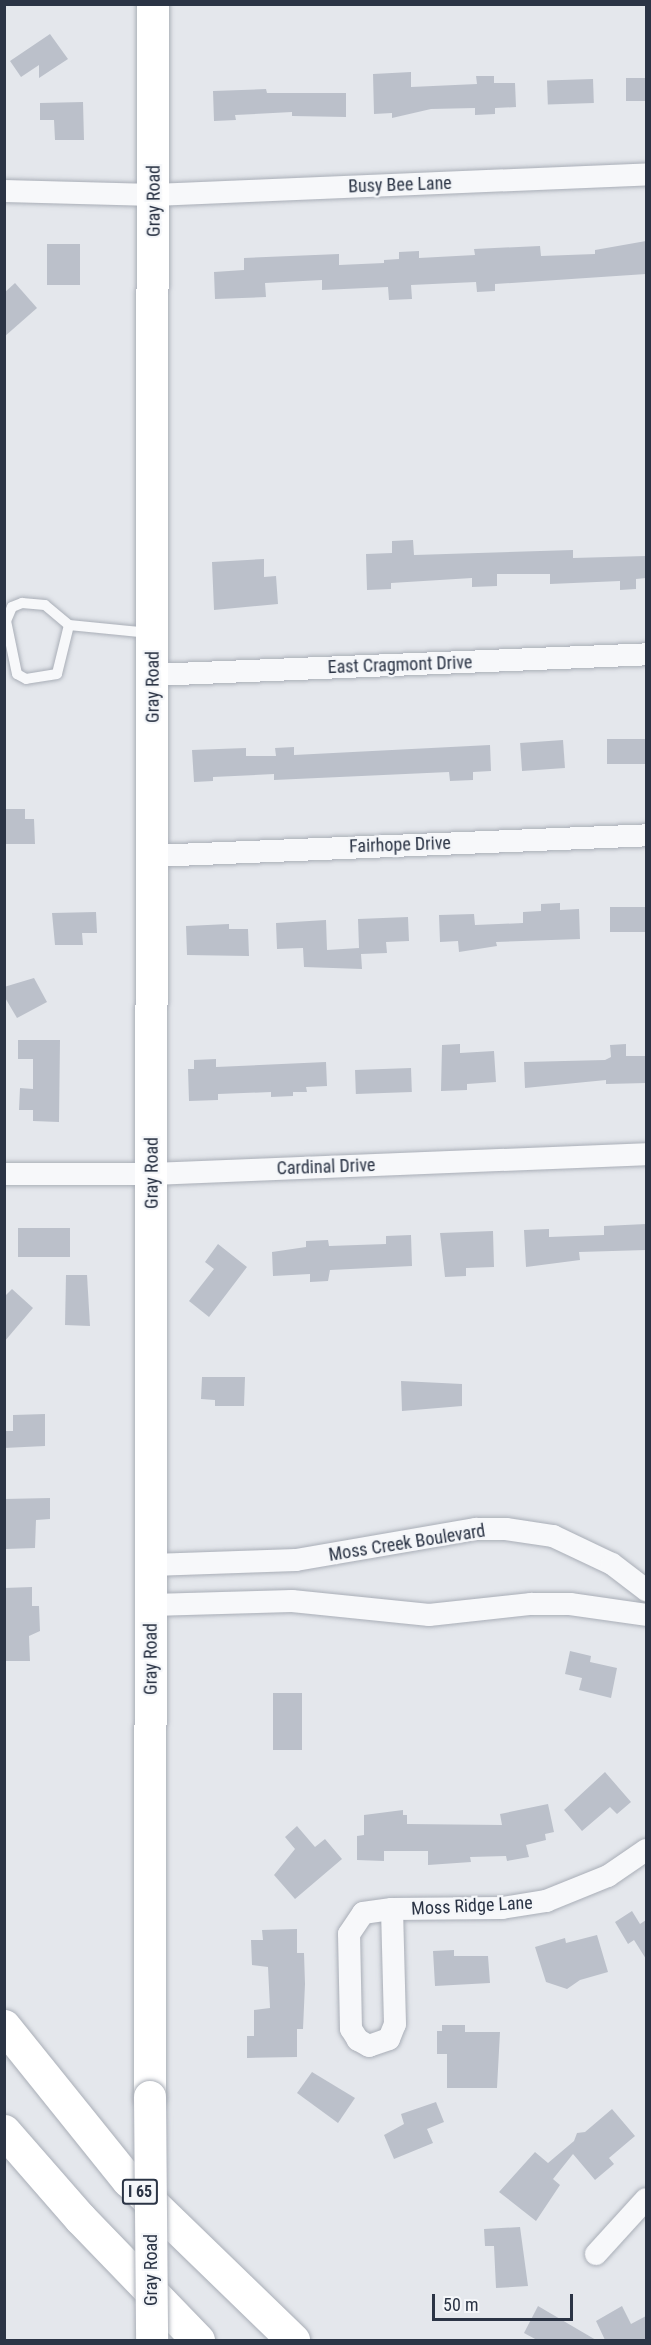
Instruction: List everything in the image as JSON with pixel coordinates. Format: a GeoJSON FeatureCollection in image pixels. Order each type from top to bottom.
{"type":"FeatureCollection","features":[{"type":"Feature","properties":{"kind":"highway","name":"I 65"},"geometry":{"type":"LineString","coordinates":[[4,2026],[128,2180],[293,2340]]}},
{"type":"Feature","properties":{"kind":"highway"},"geometry":{"type":"LineString","coordinates":[[4,2131],[80,2218],[198,2340]]}},
{"type":"Feature","properties":{"kind":"street","name":"Gray Road"},"geometry":{"type":"LineString","coordinates":[[152,2340],[150,2097],[153,4]]}},
{"type":"Feature","properties":{"kind":"street","name":"Busy Bee Lane"},"geometry":{"type":"LineString","coordinates":[[4,191],[154,195],[646,174]]}},
{"type":"Feature","properties":{"kind":"street","name":"East Cragmont Drive"},"geometry":{"type":"LineString","coordinates":[[153,675],[646,654]]}},
{"type":"Feature","properties":{"kind":"street","name":"Fairhope Drive"},"geometry":{"type":"LineString","coordinates":[[153,856],[646,835]]}},
{"type":"Feature","properties":{"kind":"street","name":"Cardinal Drive"},"geometry":{"type":"LineString","coordinates":[[4,1174],[152,1174],[646,1154]]}},
{"type":"Feature","properties":{"kind":"street","name":"Moss Creek Boulevard"},"geometry":{"type":"LineString","coordinates":[[152,1565],[296,1560],[476,1529],[506,1529],[553,1536],[612,1564],[646,1590]]}},
{"type":"Feature","properties":{"kind":"street"},"geometry":{"type":"LineString","coordinates":[[152,1605],[292,1601],[429,1615],[531,1604],[570,1604],[646,1615]]}},
{"type":"Feature","properties":{"kind":"street","name":"Moss Ridge Lane"},"geometry":{"type":"LineString","coordinates":[[392,1909],[395,2024],[388,2039],[369,2046],[358,2040],[351,2029],[349,1934],[363,1913],[392,1909],[502,1908],[546,1901],[600,1881],[646,1850]]}},
{"type":"Feature","properties":{"kind":"street"},"geometry":{"type":"LineString","coordinates":[[596,2254],[646,2199]]}},
{"type":"Feature","properties":{"kind":"lane"},"geometry":{"type":"LineString","coordinates":[[69,625],[57,674],[26,679],[16,674],[6,621],[12,608],[22,603],[45,605],[69,625],[153,633]]}},
{"type":"Feature","properties":{"kind":"building"},"geometry":{"type":"Polygon","coordinates":[[[50,34],[68,59],[39,78],[39,65],[21,77],[10,61],[50,34]]]}},
{"type":"Feature","properties":{"kind":"building"},"geometry":{"type":"Polygon","coordinates":[[[411,72],[411,87],[477,84],[476,76],[494,76],[494,83],[515,83],[516,107],[495,108],[495,114],[475,115],[475,108],[431,109],[392,118],[392,113],[374,114],[373,74],[411,72]]]}},
{"type":"Feature","properties":{"kind":"building"},"geometry":{"type":"Polygon","coordinates":[[[626,78],[646,78],[646,101],[626,101],[626,78]]]}},
{"type":"Feature","properties":{"kind":"building"},"geometry":{"type":"Polygon","coordinates":[[[593,79],[594,103],[548,105],[547,81],[593,79]]]}},
{"type":"Feature","properties":{"kind":"building"},"geometry":{"type":"Polygon","coordinates":[[[266,89],[267,93],[346,93],[346,117],[292,116],[292,112],[235,115],[236,120],[214,121],[213,91],[266,89]]]}},
{"type":"Feature","properties":{"kind":"building"},"geometry":{"type":"Polygon","coordinates":[[[83,102],[84,140],[55,140],[54,120],[40,120],[40,103],[83,102]]]}},
{"type":"Feature","properties":{"kind":"building"},"geometry":{"type":"Polygon","coordinates":[[[646,241],[646,274],[495,284],[495,291],[477,292],[476,282],[411,285],[412,299],[389,300],[388,287],[322,290],[322,280],[265,283],[266,297],[215,299],[214,272],[244,270],[244,258],[339,254],[339,265],[384,263],[384,260],[399,259],[399,252],[419,251],[419,258],[475,255],[474,249],[540,246],[541,256],[595,254],[595,250],[646,241]]]}},
{"type":"Feature","properties":{"kind":"building"},"geometry":{"type":"Polygon","coordinates":[[[47,244],[80,244],[80,285],[47,285],[47,244]]]}},
{"type":"Feature","properties":{"kind":"building"},"geometry":{"type":"Polygon","coordinates":[[[15,283],[37,308],[4,337],[4,293],[15,283]]]}},
{"type":"Feature","properties":{"kind":"building"},"geometry":{"type":"Polygon","coordinates":[[[413,540],[414,555],[573,550],[573,558],[646,556],[646,578],[636,579],[636,589],[620,590],[620,581],[550,584],[550,574],[497,574],[497,586],[472,587],[472,578],[391,583],[391,589],[367,590],[366,554],[392,553],[392,541],[413,540]]]}},
{"type":"Feature","properties":{"kind":"building"},"geometry":{"type":"Polygon","coordinates":[[[264,559],[264,577],[276,576],[278,604],[214,610],[212,562],[264,559]]]}},
{"type":"Feature","properties":{"kind":"building"},"geometry":{"type":"Polygon","coordinates":[[[607,739],[646,739],[646,764],[607,764],[607,739]]]}},
{"type":"Feature","properties":{"kind":"building"},"geometry":{"type":"Polygon","coordinates":[[[563,740],[565,768],[522,771],[520,743],[563,740]]]}},
{"type":"Feature","properties":{"kind":"building"},"geometry":{"type":"Polygon","coordinates":[[[490,745],[491,771],[473,772],[473,780],[450,781],[449,772],[274,780],[274,774],[213,777],[213,781],[194,782],[192,750],[246,748],[246,756],[276,756],[275,748],[294,747],[294,755],[490,745]]]}},
{"type":"Feature","properties":{"kind":"building"},"geometry":{"type":"Polygon","coordinates":[[[4,809],[25,809],[25,819],[34,819],[35,844],[4,844],[4,809]]]}},
{"type":"Feature","properties":{"kind":"building"},"geometry":{"type":"Polygon","coordinates":[[[560,903],[560,910],[579,909],[580,939],[496,942],[497,946],[459,952],[458,941],[440,942],[439,915],[474,914],[475,925],[523,923],[523,912],[541,911],[541,904],[560,903]]]}},
{"type":"Feature","properties":{"kind":"building"},"geometry":{"type":"Polygon","coordinates":[[[610,907],[646,907],[646,932],[610,932],[610,907]]]}},
{"type":"Feature","properties":{"kind":"building"},"geometry":{"type":"Polygon","coordinates":[[[96,912],[97,933],[82,933],[83,945],[55,945],[52,913],[96,912]]]}},
{"type":"Feature","properties":{"kind":"building"},"geometry":{"type":"Polygon","coordinates":[[[408,917],[409,941],[386,942],[387,953],[361,954],[362,969],[304,967],[303,948],[277,949],[276,923],[326,920],[327,950],[359,948],[358,919],[408,917]]]}},
{"type":"Feature","properties":{"kind":"building"},"geometry":{"type":"Polygon","coordinates":[[[229,924],[229,929],[248,929],[249,956],[187,955],[186,926],[229,924]]]}},
{"type":"Feature","properties":{"kind":"building"},"geometry":{"type":"Polygon","coordinates":[[[34,978],[47,1002],[17,1018],[4,996],[4,987],[34,978]]]}},
{"type":"Feature","properties":{"kind":"building"},"geometry":{"type":"Polygon","coordinates":[[[18,1040],[60,1040],[59,1122],[33,1121],[33,1110],[19,1110],[20,1088],[33,1089],[33,1059],[18,1059],[18,1040]]]}},
{"type":"Feature","properties":{"kind":"building"},"geometry":{"type":"Polygon","coordinates":[[[460,1044],[460,1053],[494,1051],[496,1082],[467,1084],[467,1090],[441,1091],[442,1045],[460,1044]]]}},
{"type":"Feature","properties":{"kind":"building"},"geometry":{"type":"Polygon","coordinates":[[[626,1044],[626,1056],[646,1056],[646,1083],[606,1084],[606,1080],[525,1088],[524,1062],[605,1060],[611,1057],[610,1045],[626,1044]]]}},
{"type":"Feature","properties":{"kind":"building"},"geometry":{"type":"Polygon","coordinates":[[[216,1059],[216,1067],[326,1062],[327,1086],[306,1087],[307,1092],[293,1092],[293,1096],[271,1097],[271,1092],[218,1094],[218,1100],[189,1101],[188,1069],[194,1069],[194,1060],[216,1059]]]}},
{"type":"Feature","properties":{"kind":"building"},"geometry":{"type":"Polygon","coordinates":[[[411,1068],[412,1092],[356,1094],[355,1070],[411,1068]]]}},
{"type":"Feature","properties":{"kind":"building"},"geometry":{"type":"Polygon","coordinates":[[[646,1224],[646,1250],[579,1252],[580,1260],[526,1267],[524,1230],[549,1229],[549,1237],[604,1235],[604,1226],[646,1224]]]}},
{"type":"Feature","properties":{"kind":"building"},"geometry":{"type":"Polygon","coordinates":[[[18,1228],[70,1228],[70,1257],[18,1257],[18,1228]]]}},
{"type":"Feature","properties":{"kind":"building"},"geometry":{"type":"Polygon","coordinates":[[[493,1231],[494,1267],[466,1268],[466,1276],[445,1277],[440,1233],[493,1231]]]}},
{"type":"Feature","properties":{"kind":"building"},"geometry":{"type":"Polygon","coordinates":[[[411,1235],[412,1266],[330,1270],[328,1281],[310,1282],[310,1274],[273,1276],[272,1252],[306,1247],[306,1241],[328,1240],[329,1246],[386,1244],[386,1236],[411,1235]]]}},
{"type":"Feature","properties":{"kind":"building"},"geometry":{"type":"Polygon","coordinates":[[[218,1244],[247,1267],[209,1317],[189,1301],[214,1269],[205,1262],[218,1244]]]}},
{"type":"Feature","properties":{"kind":"building"},"geometry":{"type":"Polygon","coordinates":[[[66,1275],[87,1275],[90,1326],[65,1325],[66,1275]]]}},
{"type":"Feature","properties":{"kind":"building"},"geometry":{"type":"Polygon","coordinates":[[[12,1289],[33,1308],[4,1342],[4,1297],[12,1289]]]}},
{"type":"Feature","properties":{"kind":"building"},"geometry":{"type":"Polygon","coordinates":[[[202,1377],[245,1377],[244,1406],[215,1406],[215,1400],[201,1399],[202,1377]]]}},
{"type":"Feature","properties":{"kind":"building"},"geometry":{"type":"Polygon","coordinates":[[[401,1381],[462,1384],[462,1406],[402,1411],[401,1381]]]}},
{"type":"Feature","properties":{"kind":"building"},"geometry":{"type":"Polygon","coordinates":[[[45,1414],[45,1446],[4,1448],[4,1431],[13,1431],[13,1415],[45,1414]]]}},
{"type":"Feature","properties":{"kind":"building"},"geometry":{"type":"Polygon","coordinates":[[[50,1498],[50,1519],[36,1520],[35,1548],[6,1549],[4,1499],[50,1498]]]}},
{"type":"Feature","properties":{"kind":"building"},"geometry":{"type":"Polygon","coordinates":[[[32,1587],[32,1606],[39,1606],[40,1631],[29,1636],[30,1661],[4,1661],[4,1588],[32,1587]]]}},
{"type":"Feature","properties":{"kind":"building"},"geometry":{"type":"Polygon","coordinates":[[[570,1651],[591,1656],[590,1662],[617,1668],[611,1698],[579,1690],[582,1678],[565,1674],[570,1651]]]}},
{"type":"Feature","properties":{"kind":"building"},"geometry":{"type":"Polygon","coordinates":[[[273,1693],[302,1693],[302,1750],[273,1750],[273,1693]]]}},
{"type":"Feature","properties":{"kind":"building"},"geometry":{"type":"Polygon","coordinates":[[[605,1772],[631,1802],[617,1814],[610,1807],[582,1831],[564,1810],[605,1772]]]}},
{"type":"Feature","properties":{"kind":"building"},"geometry":{"type":"Polygon","coordinates":[[[548,1804],[554,1832],[545,1834],[546,1840],[526,1845],[529,1857],[507,1861],[506,1856],[470,1857],[471,1862],[428,1865],[428,1851],[384,1851],[384,1861],[357,1860],[357,1836],[364,1835],[364,1815],[403,1810],[403,1815],[407,1815],[407,1824],[502,1825],[500,1814],[548,1804]]]}},
{"type":"Feature","properties":{"kind":"building"},"geometry":{"type":"Polygon","coordinates":[[[297,1826],[315,1847],[325,1839],[342,1859],[295,1899],[274,1875],[295,1849],[285,1837],[297,1826]]]}},
{"type":"Feature","properties":{"kind":"building"},"geometry":{"type":"Polygon","coordinates":[[[632,1911],[640,1924],[646,1920],[646,1959],[634,1940],[628,1944],[615,1922],[632,1911]]]}},
{"type":"Feature","properties":{"kind":"building"},"geometry":{"type":"Polygon","coordinates":[[[297,1929],[297,1953],[304,1953],[305,1984],[303,2029],[297,2029],[297,2057],[247,2058],[247,2036],[254,2036],[254,2010],[270,2008],[268,1967],[252,1965],[251,1940],[263,1940],[262,1930],[297,1929]]]}},
{"type":"Feature","properties":{"kind":"building"},"geometry":{"type":"Polygon","coordinates":[[[597,1935],[608,1972],[580,1980],[567,1989],[546,1982],[535,1947],[565,1938],[566,1943],[597,1935]]]}},
{"type":"Feature","properties":{"kind":"building"},"geometry":{"type":"Polygon","coordinates":[[[454,1950],[454,1956],[488,1956],[490,1983],[435,1986],[433,1951],[454,1950]]]}},
{"type":"Feature","properties":{"kind":"building"},"geometry":{"type":"Polygon","coordinates":[[[442,2025],[465,2025],[465,2032],[500,2032],[497,2088],[447,2088],[447,2054],[437,2054],[437,2031],[442,2031],[442,2025]]]}},
{"type":"Feature","properties":{"kind":"building"},"geometry":{"type":"Polygon","coordinates":[[[312,2072],[355,2098],[338,2123],[297,2093],[312,2072]]]}},
{"type":"Feature","properties":{"kind":"building"},"geometry":{"type":"Polygon","coordinates":[[[436,2102],[444,2122],[427,2129],[433,2143],[394,2159],[384,2135],[404,2124],[401,2114],[436,2102]]]}},
{"type":"Feature","properties":{"kind":"building"},"geometry":{"type":"Polygon","coordinates":[[[612,2109],[635,2136],[609,2158],[614,2164],[595,2180],[573,2154],[553,2179],[560,2185],[536,2221],[499,2192],[535,2152],[548,2163],[574,2141],[577,2133],[585,2132],[612,2109]]]}},
{"type":"Feature","properties":{"kind":"building"},"geometry":{"type":"Polygon","coordinates":[[[520,2227],[528,2286],[496,2288],[494,2246],[485,2246],[484,2229],[520,2227]]]}},
{"type":"Feature","properties":{"kind":"building"},"geometry":{"type":"Polygon","coordinates":[[[538,2306],[596,2340],[537,2340],[524,2333],[538,2306]]]}},
{"type":"Feature","properties":{"kind":"building"},"geometry":{"type":"Polygon","coordinates":[[[622,2306],[631,2324],[646,2316],[646,2340],[605,2340],[596,2321],[622,2306]]]}}]}
